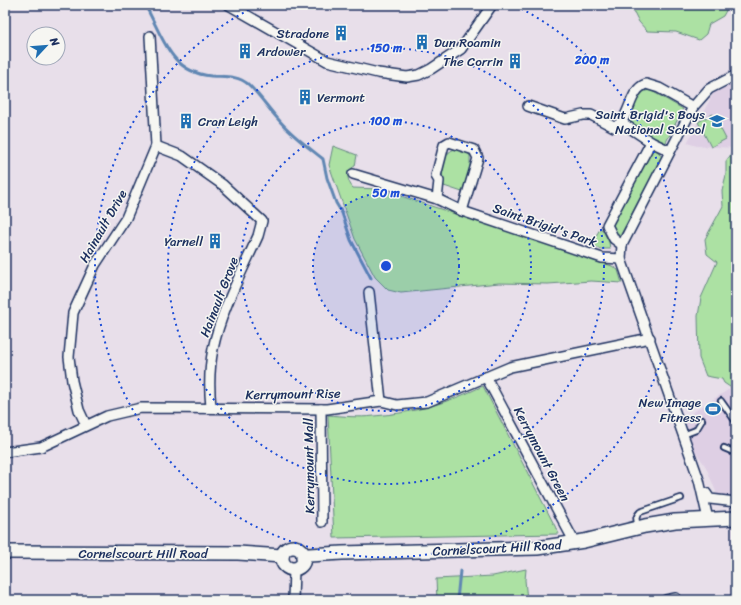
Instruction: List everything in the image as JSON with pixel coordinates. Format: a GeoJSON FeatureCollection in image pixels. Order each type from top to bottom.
{"type":"FeatureCollection","features":[{"type":"Feature","properties":{"kind":"main road","name":"Cornelscourt Hill Road"},"geometry":{"type":"LineString","coordinates":[[5,552],[238,553],[282,556],[285,550],[295,548],[301,551],[304,557],[309,555],[342,553],[537,548],[575,543],[675,521],[736,518]]}},
{"type":"Feature","properties":{"kind":"main road"},"geometry":{"type":"LineString","coordinates":[[282,556],[284,566],[294,569],[302,564],[304,557]]}},
{"type":"Feature","properties":{"kind":"street"},"geometry":{"type":"LineString","coordinates":[[229,5],[327,61],[378,73],[407,77],[419,75],[431,69],[461,49],[492,5]]}},
{"type":"Feature","properties":{"kind":"street","name":"Hainault Drive"},"geometry":{"type":"LineString","coordinates":[[86,425],[79,410],[72,381],[69,357],[73,313],[95,264],[126,218],[156,146],[150,36]]}},
{"type":"Feature","properties":{"kind":"street"},"geometry":{"type":"LineString","coordinates":[[708,519],[698,480],[683,435],[621,259],[622,245],[693,107],[709,89],[736,75]]}},
{"type":"Feature","properties":{"kind":"street"},"geometry":{"type":"LineString","coordinates":[[528,106],[557,118],[565,119],[583,115],[591,115],[613,127],[619,124],[638,89],[646,84],[659,88],[693,107]]}},
{"type":"Feature","properties":{"kind":"street"},"geometry":{"type":"LineString","coordinates":[[619,124],[670,151]]}},
{"type":"Feature","properties":{"kind":"street"},"geometry":{"type":"LineString","coordinates":[[437,199],[438,181],[436,176],[444,145],[449,142],[474,150],[478,158],[462,210]]}},
{"type":"Feature","properties":{"kind":"street","name":"Saint Brigid's Park"},"geometry":{"type":"LineString","coordinates":[[622,245],[614,239],[607,225],[651,142]]}},
{"type":"Feature","properties":{"kind":"street","name":"Hainault Grove"},"geometry":{"type":"LineString","coordinates":[[156,146],[182,156],[212,176],[262,221],[258,236],[223,318],[213,349],[209,381],[211,407]]}},
{"type":"Feature","properties":{"kind":"street","name":"Saint Brigid's Park"},"geometry":{"type":"LineString","coordinates":[[353,174],[437,199],[462,210],[602,258],[621,259]]}},
{"type":"Feature","properties":{"kind":"street"},"geometry":{"type":"LineString","coordinates":[[369,292],[381,401]]}},
{"type":"Feature","properties":{"kind":"street","name":"Kerrymount Rise"},"geometry":{"type":"LineString","coordinates":[[5,452],[41,447],[55,442],[86,425],[120,412],[141,408],[211,407],[321,409],[381,401],[397,405],[427,402],[510,367],[650,338]]}},
{"type":"Feature","properties":{"kind":"street","name":"Kerrymount Green"},"geometry":{"type":"LineString","coordinates":[[486,376],[575,543]]}},
{"type":"Feature","properties":{"kind":"street","name":"Kerrymount Mall"},"geometry":{"type":"LineString","coordinates":[[321,409],[322,522]]}},
{"type":"Feature","properties":{"kind":"street"},"geometry":{"type":"LineString","coordinates":[[706,494],[710,499],[736,502]]}},
{"type":"Feature","properties":{"kind":"street"},"geometry":{"type":"LineString","coordinates":[[293,600],[294,569]]}},
{"type":"Feature","properties":{"kind":"street"},"geometry":{"type":"LineString","coordinates":[[666,600],[676,598]]}},
{"type":"Feature","properties":{"kind":"lane"},"geometry":{"type":"LineString","coordinates":[[721,400],[736,422]]}},
{"type":"Feature","properties":{"kind":"lane"},"geometry":{"type":"LineString","coordinates":[[683,435],[696,430],[702,420]]}},
{"type":"Feature","properties":{"kind":"lane"},"geometry":{"type":"LineString","coordinates":[[724,448],[736,453]]}},
{"type":"Feature","properties":{"kind":"lane"},"geometry":{"type":"LineString","coordinates":[[638,528],[636,515],[640,512],[681,498]]}},
{"type":"Feature","properties":{"kind":"shaded area","name":"Saint Brigid's Boys National School"},"geometry":{"type":"Polygon","coordinates":[[[736,80],[736,148],[697,146],[687,143],[715,90],[736,80]]]}},
{"type":"Feature","properties":{"kind":"shaded area"},"geometry":{"type":"Polygon","coordinates":[[[731,388],[736,394],[736,497],[719,499],[706,467],[693,448],[684,418],[731,388]]]}},
{"type":"Feature","properties":{"kind":"green space"},"geometry":{"type":"Polygon","coordinates":[[[623,5],[729,5],[723,16],[709,24],[706,34],[699,40],[676,32],[647,31],[639,22],[633,10],[623,5]]]}},
{"type":"Feature","properties":{"kind":"green space"},"geometry":{"type":"Polygon","coordinates":[[[650,90],[683,109],[665,144],[640,132],[631,122],[629,117],[632,106],[641,92],[650,90]]]}},
{"type":"Feature","properties":{"kind":"green space"},"geometry":{"type":"Polygon","coordinates":[[[713,114],[726,139],[711,147],[698,122],[713,114]]]}},
{"type":"Feature","properties":{"kind":"green space"},"geometry":{"type":"Polygon","coordinates":[[[333,146],[357,155],[355,166],[348,173],[349,182],[353,188],[380,189],[612,266],[618,270],[622,283],[591,281],[548,284],[499,283],[401,293],[388,290],[375,277],[355,239],[329,165],[333,146]]]}},
{"type":"Feature","properties":{"kind":"green space"},"geometry":{"type":"Polygon","coordinates":[[[736,148],[736,391],[724,383],[722,379],[706,376],[699,358],[698,316],[701,298],[717,262],[707,254],[705,239],[723,206],[722,191],[726,175],[726,161],[736,148]]]}},
{"type":"Feature","properties":{"kind":"green space"},"geometry":{"type":"Polygon","coordinates":[[[456,149],[467,152],[470,156],[470,168],[462,192],[441,185],[445,158],[451,151],[456,149]]]}},
{"type":"Feature","properties":{"kind":"green space"},"geometry":{"type":"Polygon","coordinates":[[[649,150],[657,150],[662,157],[619,238],[616,237],[612,228],[613,219],[649,150]]]}},
{"type":"Feature","properties":{"kind":"green space"},"geometry":{"type":"Polygon","coordinates":[[[600,229],[602,229],[609,242],[610,249],[600,249],[591,244],[600,229]]]}},
{"type":"Feature","properties":{"kind":"green space"},"geometry":{"type":"Polygon","coordinates":[[[483,386],[559,534],[334,538],[328,415],[363,417],[389,415],[417,410],[444,402],[483,386]]]}},
{"type":"Feature","properties":{"kind":"green space"},"geometry":{"type":"Polygon","coordinates":[[[526,569],[525,580],[527,600],[437,600],[436,579],[493,576],[526,569]]]}},
{"type":"Feature","properties":{"kind":"waterway"},"geometry":{"type":"LineString","coordinates":[[145,5],[169,51],[176,60],[186,68],[197,73],[211,76],[231,77],[244,81],[256,92],[288,130],[323,159],[327,178],[336,203],[342,213],[351,240],[371,278]]}},
{"type":"Feature","properties":{"kind":"waterway"},"geometry":{"type":"LineString","coordinates":[[457,600],[460,571]]}},
{"type":"Feature","properties":{"kind":"place","name":"Stradone"},"geometry":{"type":"Point","coordinates":[341,33]}},
{"type":"Feature","properties":{"kind":"place","name":"Dun Roamin"},"geometry":{"type":"Point","coordinates":[422,42]}},
{"type":"Feature","properties":{"kind":"place","name":"Ardower"},"geometry":{"type":"Point","coordinates":[245,51]}},
{"type":"Feature","properties":{"kind":"place","name":"The Corrin"},"geometry":{"type":"Point","coordinates":[515,61]}},
{"type":"Feature","properties":{"kind":"place","name":"Vermont"},"geometry":{"type":"Point","coordinates":[305,97]}},
{"type":"Feature","properties":{"kind":"place","name":"Cran Leigh"},"geometry":{"type":"Point","coordinates":[186,121]}},
{"type":"Feature","properties":{"kind":"place","name":"Saint Brigid's Boys National School"},"geometry":{"type":"Point","coordinates":[717,121]}},
{"type":"Feature","properties":{"kind":"place","name":"Yarnell"},"geometry":{"type":"Point","coordinates":[215,241]}},
{"type":"Feature","properties":{"kind":"place","name":"New Image Fitness"},"geometry":{"type":"Point","coordinates":[713,409]}}]}
